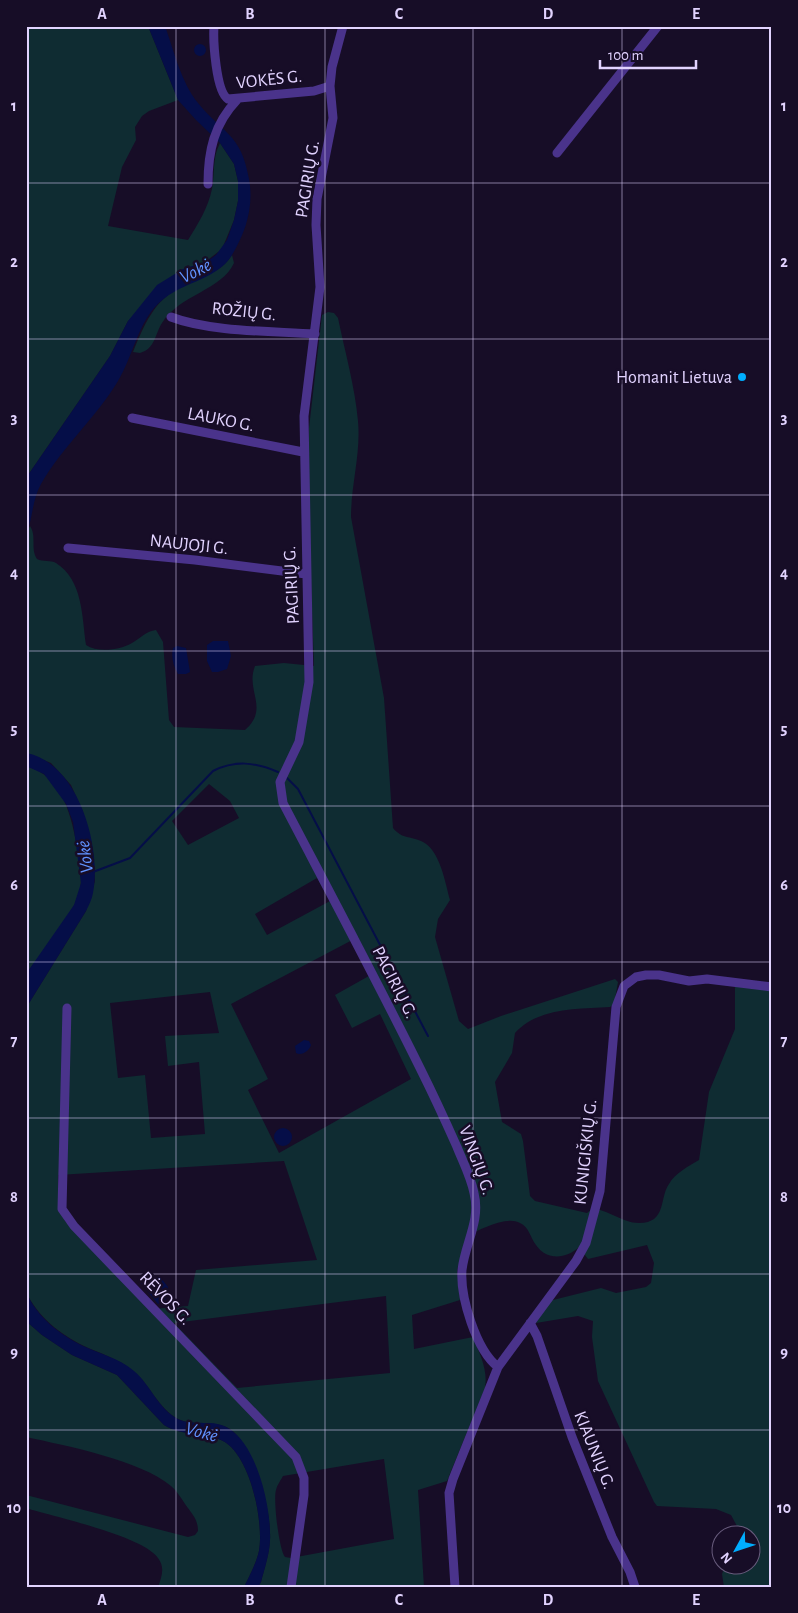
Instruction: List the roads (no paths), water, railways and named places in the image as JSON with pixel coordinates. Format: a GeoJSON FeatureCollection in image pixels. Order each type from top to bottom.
{"type":"FeatureCollection","features":[{"type":"Feature","properties":{"kind":"street","name":"VOKĖS G."},"geometry":{"type":"LineString","coordinates":[[214,26],[213,38],[221,91],[228,100],[314,91],[330,86]]}},
{"type":"Feature","properties":{"kind":"street","name":"PAGIRIŲ G."},"geometry":{"type":"LineString","coordinates":[[343,26],[332,67],[330,86],[333,118],[317,198],[316,225],[320,287],[304,416],[303,452],[310,649],[309,682],[299,742],[280,782],[280,792],[283,803],[396,1018],[438,1104]]}},
{"type":"Feature","properties":{"kind":"street"},"geometry":{"type":"LineString","coordinates":[[558,153],[658,26]]}},
{"type":"Feature","properties":{"kind":"street"},"geometry":{"type":"LineString","coordinates":[[208,184],[212,138],[220,122],[237,100]]}},
{"type":"Feature","properties":{"kind":"street","name":"ROŽIŲ G."},"geometry":{"type":"LineString","coordinates":[[171,317],[181,321],[221,326],[315,334]]}},
{"type":"Feature","properties":{"kind":"street","name":"LAUKO G."},"geometry":{"type":"LineString","coordinates":[[132,418],[303,452]]}},
{"type":"Feature","properties":{"kind":"street","name":"NAUJOJI G."},"geometry":{"type":"LineString","coordinates":[[68,548],[195,560],[306,574]]}},
{"type":"Feature","properties":{"kind":"street","name":"KUNIGIŠKIŲ G."},"geometry":{"type":"LineString","coordinates":[[455,1587],[449,1494],[498,1367],[576,1261],[586,1243],[600,1191],[616,1007],[624,986],[636,978],[646,975],[659,975],[689,982],[707,979],[772,987]]}},
{"type":"Feature","properties":{"kind":"street","name":"RĖVOS G."},"geometry":{"type":"LineString","coordinates":[[67,1008],[62,1209],[74,1226],[296,1456],[304,1478],[304,1496],[290,1587]]}},
{"type":"Feature","properties":{"kind":"street","name":"VINGIŲ G."},"geometry":{"type":"LineString","coordinates":[[438,1104],[474,1193],[476,1217],[462,1270],[465,1302],[479,1341],[489,1358],[498,1367]]}},
{"type":"Feature","properties":{"kind":"street","name":"KIAUNIŲ G."},"geometry":{"type":"LineString","coordinates":[[530,1323],[537,1336],[572,1437],[612,1537],[630,1572],[634,1587]]}},
{"type":"Feature","properties":{"kind":"water","name":"Vokė"},"geometry":{"type":"Polygon","coordinates":[[[148,26],[165,26],[178,66],[192,95],[207,113],[230,135],[241,152],[249,179],[250,209],[248,218],[237,246],[225,264],[216,271],[164,298],[149,315],[118,381],[100,408],[49,470],[41,484],[26,535],[26,478],[110,356],[128,321],[157,285],[183,269],[208,261],[216,255],[227,240],[234,220],[238,201],[238,181],[234,164],[220,143],[178,100],[148,26]]]}},
{"type":"Feature","properties":{"kind":"water"},"geometry":{"type":"Polygon","coordinates":[[[198,44],[202,44],[206,50],[202,56],[198,56],[194,52],[194,48],[198,44]]]}},
{"type":"Feature","properties":{"kind":"water"},"geometry":{"type":"Polygon","coordinates":[[[213,641],[228,641],[231,656],[227,669],[218,672],[212,672],[207,661],[207,645],[213,641]]]}},
{"type":"Feature","properties":{"kind":"water"},"geometry":{"type":"Polygon","coordinates":[[[177,646],[186,648],[190,672],[186,674],[178,674],[172,658],[173,648],[177,646]]]}},
{"type":"Feature","properties":{"kind":"water","name":"Vokė"},"geometry":{"type":"Polygon","coordinates":[[[26,753],[44,760],[60,772],[72,789],[82,809],[89,831],[94,853],[95,874],[93,895],[86,911],[26,1008],[26,974],[74,905],[81,883],[73,822],[66,804],[44,774],[26,766],[26,753]]]}},
{"type":"Feature","properties":{"kind":"water"},"geometry":{"type":"Polygon","coordinates":[[[304,1040],[309,1041],[310,1047],[303,1053],[296,1053],[295,1046],[304,1040]]]}},
{"type":"Feature","properties":{"kind":"water"},"geometry":{"type":"Polygon","coordinates":[[[283,1128],[289,1131],[292,1137],[289,1143],[283,1146],[277,1143],[274,1137],[277,1131],[283,1128]]]}},
{"type":"Feature","properties":{"kind":"water"},"geometry":{"type":"Polygon","coordinates":[[[147,1275],[161,1278],[168,1287],[166,1299],[158,1304],[140,1282],[147,1275]]]}},
{"type":"Feature","properties":{"kind":"water","name":"Vokė"},"geometry":{"type":"Polygon","coordinates":[[[26,1292],[36,1309],[57,1330],[83,1346],[116,1359],[134,1371],[172,1416],[186,1422],[222,1425],[238,1436],[254,1460],[260,1475],[269,1521],[269,1552],[258,1587],[244,1587],[255,1565],[259,1551],[259,1524],[257,1508],[248,1475],[233,1449],[216,1438],[171,1429],[164,1425],[117,1375],[72,1355],[42,1335],[26,1321],[26,1292]]]}},
{"type":"Feature","properties":{"kind":"waterway","name":"Vokė"},"geometry":{"type":"LineString","coordinates":[[93,872],[130,858],[213,771],[229,765],[253,764],[278,772]]}},
{"type":"Feature","properties":{"kind":"waterway"},"geometry":{"type":"LineString","coordinates":[[287,778],[298,789],[428,1036]]}},
{"type":"Feature","properties":{"kind":"place","name":"Homanit Lietuva"},"geometry":{"type":"Point","coordinates":[742,377]}}]}
